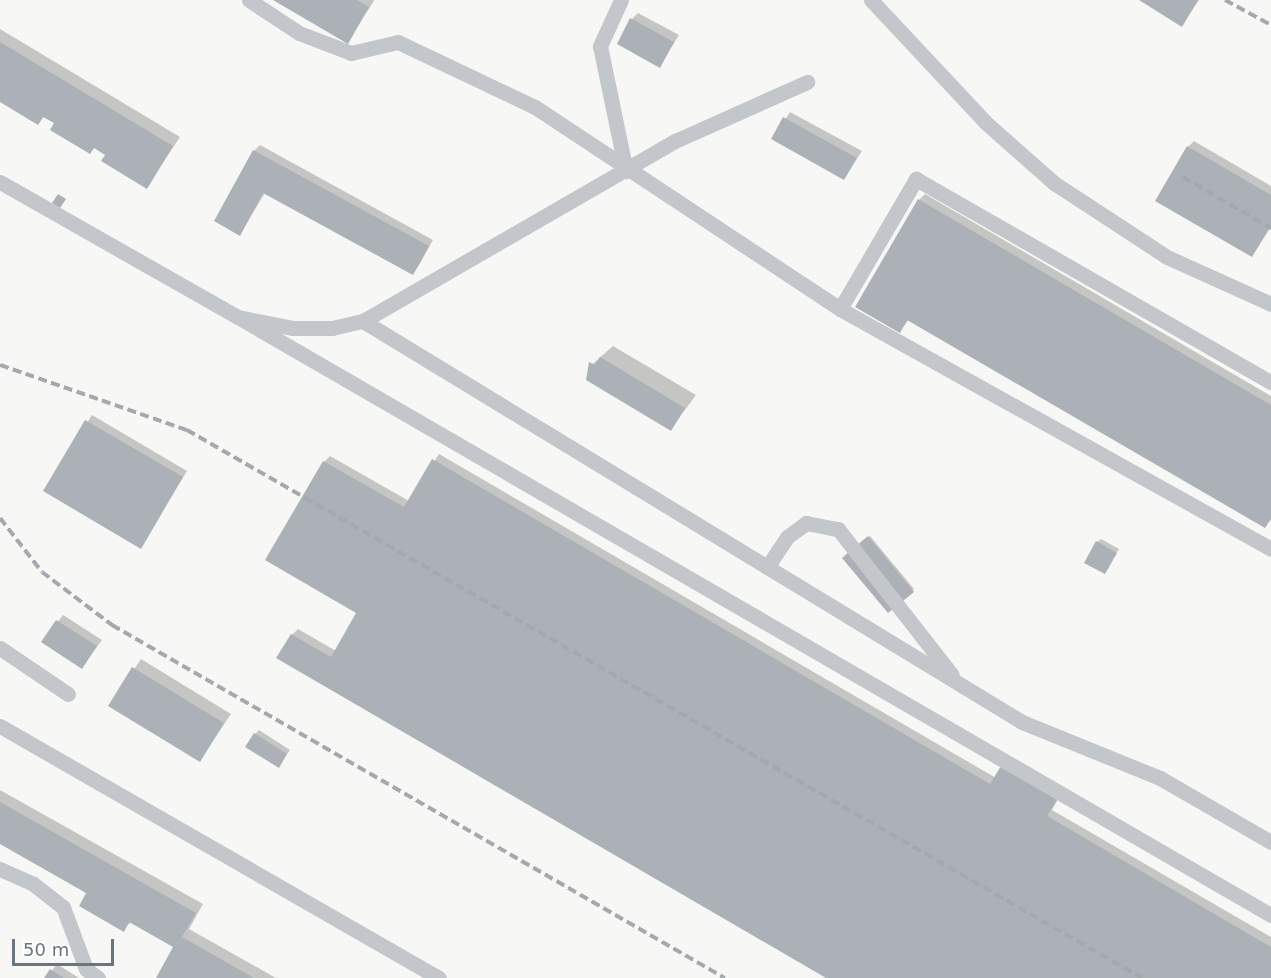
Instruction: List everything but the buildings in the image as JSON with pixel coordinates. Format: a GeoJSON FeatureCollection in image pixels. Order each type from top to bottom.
{"type":"FeatureCollection","features":[{"type":"Feature","properties":{"kind":"lane"},"geometry":{"type":"LineString","coordinates":[[249,0],[299,33],[351,53],[398,42],[535,107],[626,171],[840,309],[1271,549]]}},
{"type":"Feature","properties":{"kind":"lane"},"geometry":{"type":"LineString","coordinates":[[621,0],[600,46],[626,171]]}},
{"type":"Feature","properties":{"kind":"lane"},"geometry":{"type":"LineString","coordinates":[[871,0],[977,114],[1054,183],[1167,257],[1271,304]]}},
{"type":"Feature","properties":{"kind":"lane"},"geometry":{"type":"LineString","coordinates":[[238,317],[315,329],[363,321],[675,141],[807,82]]}},
{"type":"Feature","properties":{"kind":"lane"},"geometry":{"type":"LineString","coordinates":[[840,309],[916,179],[1271,382]]}},
{"type":"Feature","properties":{"kind":"lane"},"geometry":{"type":"LineString","coordinates":[[0,182],[238,317],[1271,915]]}},
{"type":"Feature","properties":{"kind":"lane"},"geometry":{"type":"LineString","coordinates":[[363,321],[1044,734],[1160,778],[1271,842]]}},
{"type":"Feature","properties":{"kind":"lane"},"geometry":{"type":"LineString","coordinates":[[767,567],[787,537],[806,524],[838,529],[956,680]]}},
{"type":"Feature","properties":{"kind":"lane"},"geometry":{"type":"LineString","coordinates":[[0,648],[68,694]]}},
{"type":"Feature","properties":{"kind":"lane"},"geometry":{"type":"LineString","coordinates":[[0,726],[432,976]]}},
{"type":"Feature","properties":{"kind":"lane"},"geometry":{"type":"LineString","coordinates":[[0,869],[32,883],[63,907],[86,969],[98,978]]}},
{"type":"Feature","properties":{"kind":"railway"},"geometry":{"type":"LineString","coordinates":[[1225,0],[1271,25]]}},
{"type":"Feature","properties":{"kind":"railway"},"geometry":{"type":"LineString","coordinates":[[1183,177],[1271,228]]}},
{"type":"Feature","properties":{"kind":"railway"},"geometry":{"type":"LineString","coordinates":[[0,365],[187,430],[1142,978]]}},
{"type":"Feature","properties":{"kind":"railway"},"geometry":{"type":"LineString","coordinates":[[0,518],[42,572],[112,625],[725,978]]}}]}
